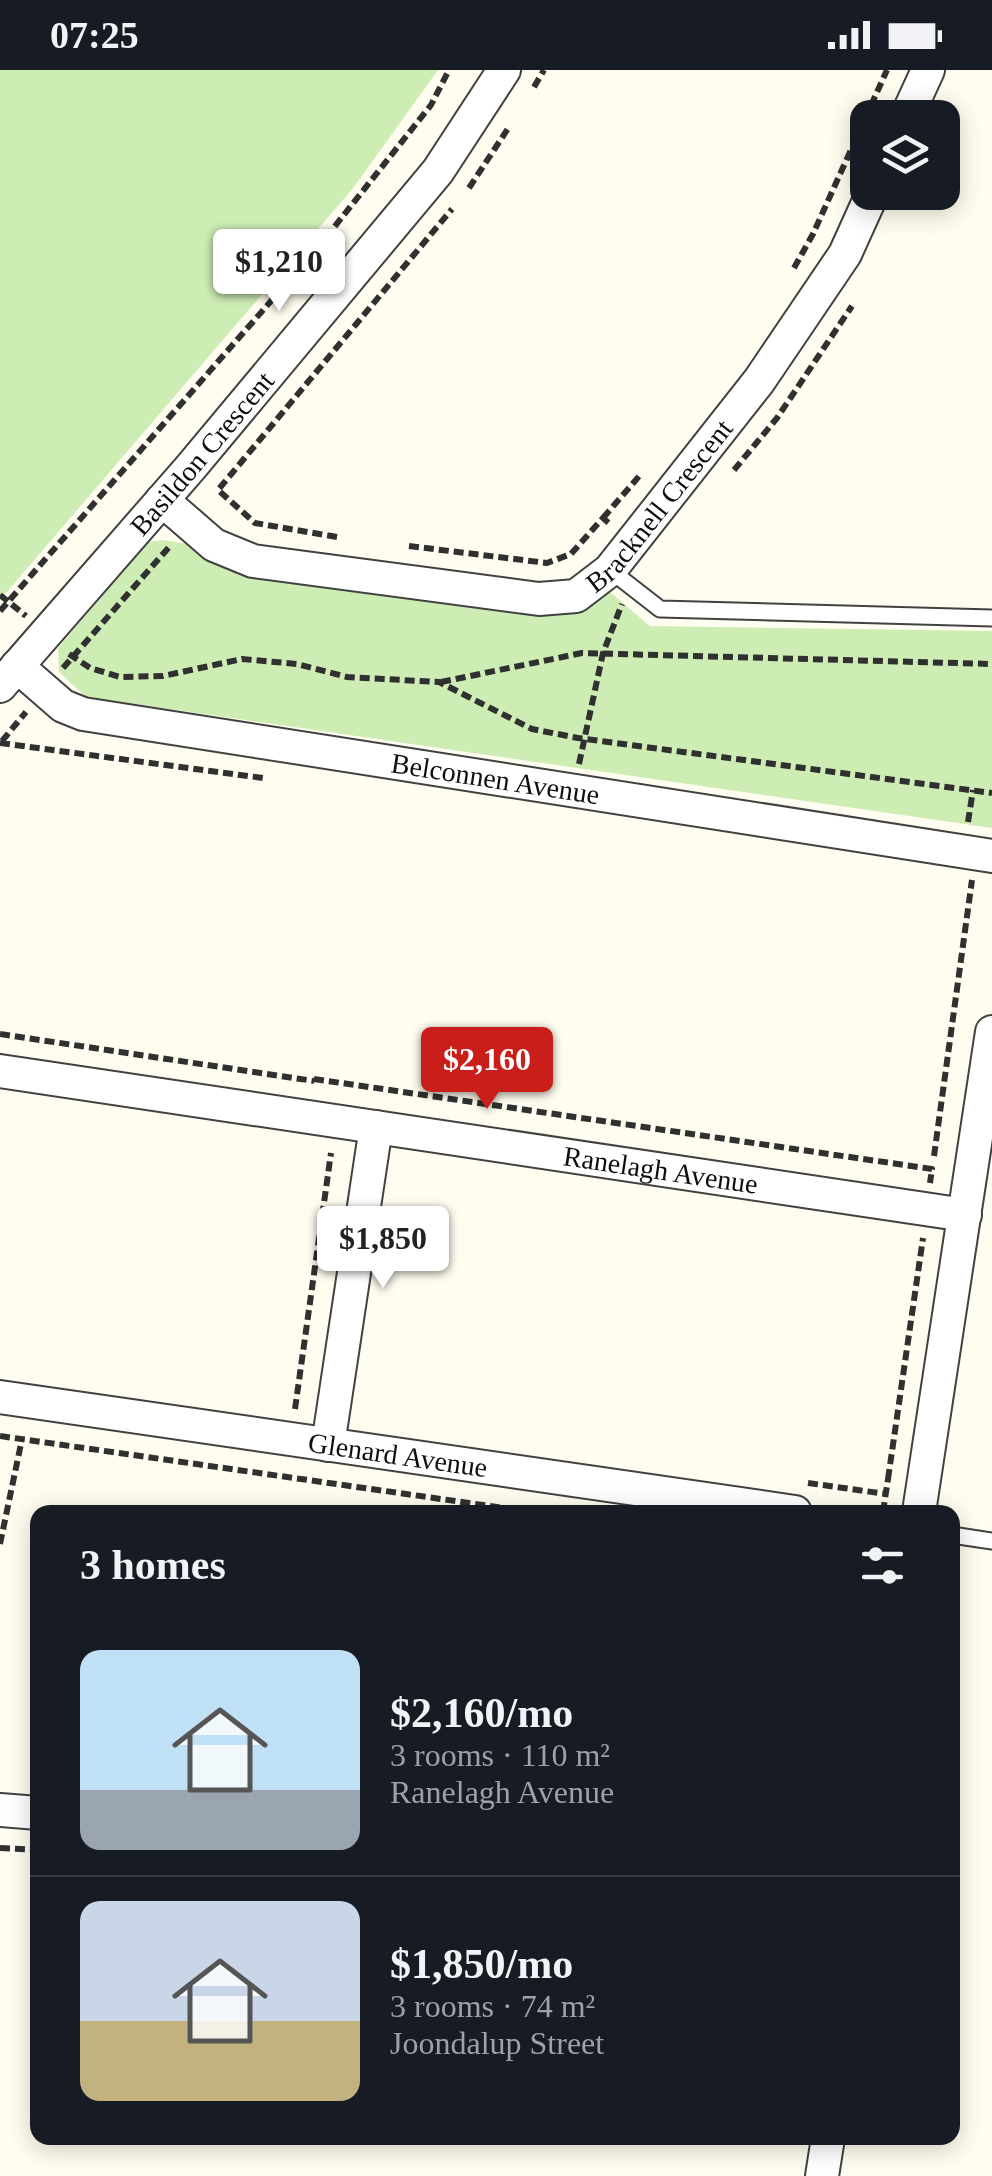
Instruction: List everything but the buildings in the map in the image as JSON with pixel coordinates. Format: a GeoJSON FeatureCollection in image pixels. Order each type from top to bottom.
{"type":"FeatureCollection","features":[{"type":"Feature","properties":{"kind":"street","name":"Basildon Crescent"},"geometry":{"type":"LineString","coordinates":[[8,676],[438,172],[504,70]]}},
{"type":"Feature","properties":{"kind":"street"},"geometry":{"type":"LineString","coordinates":[[914,100],[928,70]]}},
{"type":"Feature","properties":{"kind":"street","name":"Bracknell Crescent"},"geometry":{"type":"LineString","coordinates":[[162,500],[214,545],[254,561],[540,599],[576,596],[610,570],[759,381],[845,254],[864,210]]}},
{"type":"Feature","properties":{"kind":"street","name":"Belconnen Avenue"},"geometry":{"type":"LineString","coordinates":[[8,676],[82,714],[982,868]]}},
{"type":"Feature","properties":{"kind":"street"},"geometry":{"type":"LineString","coordinates":[[920,1505],[992,1032]]}},
{"type":"Feature","properties":{"kind":"street","name":"Ranelagh Avenue"},"geometry":{"type":"LineString","coordinates":[[0,1071],[964,1215]]}},
{"type":"Feature","properties":{"kind":"street"},"geometry":{"type":"LineString","coordinates":[[328,1445],[376,1127]]}},
{"type":"Feature","properties":{"kind":"street","name":"Glenard Avenue"},"geometry":{"type":"LineString","coordinates":[[0,1398],[746,1505]]}},
{"type":"Feature","properties":{"kind":"street"},"geometry":{"type":"LineString","coordinates":[[0,1810],[30,1812]]}},
{"type":"Feature","properties":{"kind":"street"},"geometry":{"type":"LineString","coordinates":[[822,2176],[827,2145]]}},
{"type":"Feature","properties":{"kind":"lane"},"geometry":{"type":"LineString","coordinates":[[610,570],[660,608],[992,618]]}},
{"type":"Feature","properties":{"kind":"lane"},"geometry":{"type":"LineString","coordinates":[[960,1536],[992,1541]]}},
{"type":"Feature","properties":{"kind":"path"},"geometry":{"type":"LineString","coordinates":[[0,611],[320,245],[430,105],[450,70]]}},
{"type":"Feature","properties":{"kind":"path"},"geometry":{"type":"LineString","coordinates":[[784,285],[814,234],[887,70]]}},
{"type":"Feature","properties":{"kind":"path"},"geometry":{"type":"LineString","coordinates":[[603,518],[650,463]]}},
{"type":"Feature","properties":{"kind":"path"},"geometry":{"type":"LineString","coordinates":[[0,594],[90,668],[120,677],[163,676],[242,659],[284,662],[357,678],[439,682],[582,653],[992,664]]}},
{"type":"Feature","properties":{"kind":"path"},"geometry":{"type":"LineString","coordinates":[[439,682],[532,729],[992,793]]}},
{"type":"Feature","properties":{"kind":"path"},"geometry":{"type":"LineString","coordinates":[[934,1156],[982,868]]}},
{"type":"Feature","properties":{"kind":"path"},"geometry":{"type":"LineString","coordinates":[[277,1406],[296,1409],[334,1153],[318,1151]]}},
{"type":"Feature","properties":{"kind":"path"},"geometry":{"type":"LineString","coordinates":[[888,1479],[923,1236]]}},
{"type":"Feature","properties":{"kind":"path"},"geometry":{"type":"LineString","coordinates":[[0,1436],[483,1505]]}},
{"type":"Feature","properties":{"kind":"path"},"geometry":{"type":"LineString","coordinates":[[0,1544],[22,1439]]}},
{"type":"Feature","properties":{"kind":"path"},"geometry":{"type":"LineString","coordinates":[[0,1848],[30,1850]]}},
{"type":"Feature","properties":{"kind":"green space"},"geometry":{"type":"Polygon","coordinates":[[[0,70],[438,70],[354,187],[0,600],[0,70]]]}},
{"type":"Feature","properties":{"kind":"green space"},"geometry":{"type":"Polygon","coordinates":[[[148,542],[187,544],[215,564],[559,613],[581,613],[610,592],[650,626],[992,631],[992,828],[86,697],[59,672],[58,648],[148,542]]]}}]}
